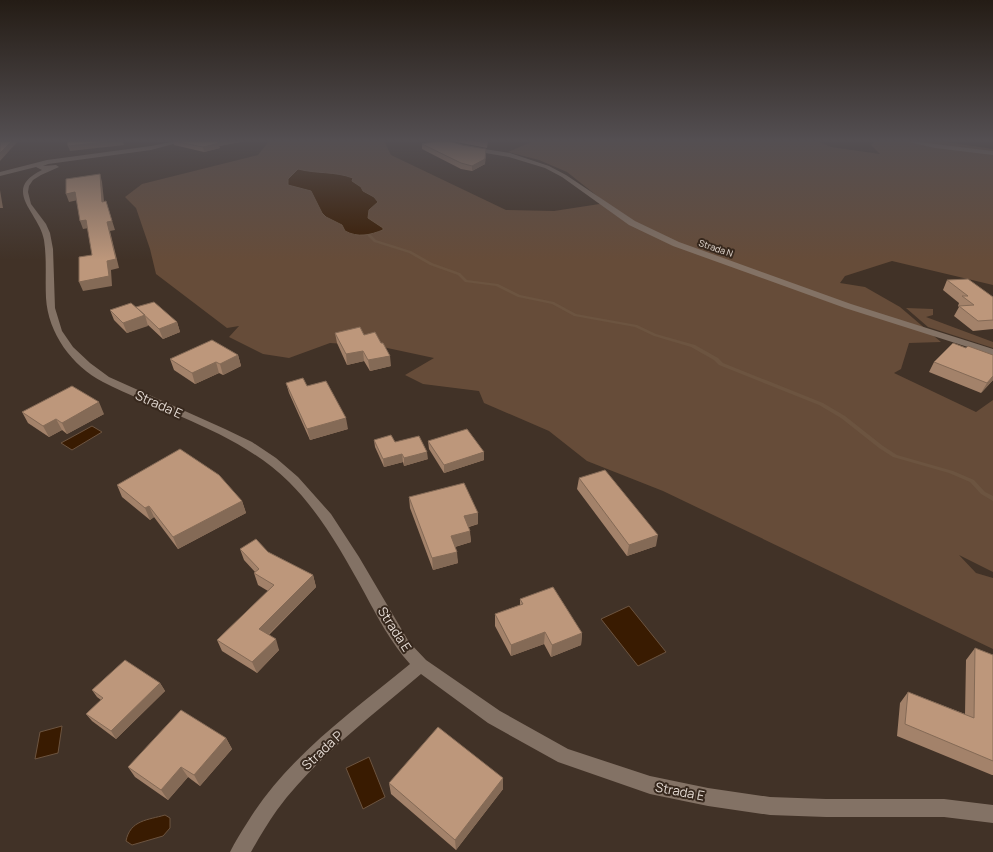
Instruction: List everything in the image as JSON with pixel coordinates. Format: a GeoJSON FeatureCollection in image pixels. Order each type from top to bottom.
{"type":"FeatureCollection","features":[{"type":"Feature","properties":{"kind":"street","name":"Strada E"},"geometry":{"type":"LineString","coordinates":[[30,181],[26,186],[25,198],[26,202],[45,229],[49,263],[51,308],[57,331],[69,349],[92,370],[105,379],[248,445],[272,461],[294,480],[312,500],[341,539],[404,647],[421,665],[494,717],[527,737],[564,756],[650,785],[708,797],[770,806],[826,808],[944,808],[993,814]]}},
{"type":"Feature","properties":{"kind":"street","name":"Strada N"},"geometry":{"type":"LineString","coordinates":[[571,181],[632,222],[676,244],[876,315],[993,352]]}},
{"type":"Feature","properties":{"kind":"street","name":"Strada P"},"geometry":{"type":"LineString","coordinates":[[240,852],[274,799],[294,776],[317,753],[421,665]]}},
{"type":"Feature","properties":{"kind":"shaded area"},"geometry":{"type":"Polygon","coordinates":[[[155,181],[445,181],[506,210],[554,211],[606,203],[578,181],[993,181],[993,285],[892,261],[845,276],[840,283],[865,287],[900,307],[941,342],[909,343],[901,369],[894,373],[976,412],[993,400],[993,572],[959,555],[976,573],[993,578],[993,649],[663,491],[587,461],[549,431],[484,403],[479,391],[423,384],[405,375],[434,358],[378,346],[330,343],[289,358],[263,354],[229,337],[239,326],[227,328],[156,274],[150,249],[136,208],[125,197],[142,184],[155,181]]]}},
{"type":"Feature","properties":{"kind":"shaded area"},"geometry":{"type":"Polygon","coordinates":[[[288,181],[352,181],[361,187],[363,191],[374,197],[378,202],[369,210],[368,218],[383,228],[383,230],[364,235],[345,231],[342,225],[326,217],[322,213],[311,191],[288,185],[288,181]]]}},
{"type":"Feature","properties":{"kind":"shaded area"},"geometry":{"type":"Polygon","coordinates":[[[906,308],[933,309],[933,315],[926,317],[993,342],[993,348],[928,327],[906,308]]]}},
{"type":"Feature","properties":{"kind":"shaded area"},"geometry":{"type":"Polygon","coordinates":[[[92,426],[102,432],[72,450],[61,443],[92,426]]]}},
{"type":"Feature","properties":{"kind":"shaded area"},"geometry":{"type":"Polygon","coordinates":[[[629,606],[666,652],[638,666],[601,619],[629,606]]]}},
{"type":"Feature","properties":{"kind":"shaded area"},"geometry":{"type":"Polygon","coordinates":[[[62,726],[58,753],[35,759],[40,732],[62,726]]]}},
{"type":"Feature","properties":{"kind":"shaded area"},"geometry":{"type":"Polygon","coordinates":[[[369,757],[385,797],[363,809],[346,768],[369,757]]]}},
{"type":"Feature","properties":{"kind":"shaded area"},"geometry":{"type":"Polygon","coordinates":[[[165,815],[170,818],[170,828],[163,836],[132,845],[126,841],[131,829],[136,825],[146,820],[165,815]]]}},
{"type":"Feature","properties":{"kind":"building"},"geometry":{"type":"Polygon","coordinates":[[[66,181],[100,181],[102,202],[106,201],[112,221],[107,222],[116,259],[107,261],[109,276],[79,282],[79,257],[92,255],[86,220],[80,221],[75,192],[66,194],[66,181]]]}},
{"type":"Feature","properties":{"kind":"building"},"geometry":{"type":"Polygon","coordinates":[[[968,279],[993,297],[993,320],[978,321],[959,306],[974,305],[962,296],[968,296],[947,280],[968,279]]]}},
{"type":"Feature","properties":{"kind":"building"},"geometry":{"type":"Polygon","coordinates":[[[154,302],[177,322],[159,329],[136,307],[154,302]]]}},
{"type":"Feature","properties":{"kind":"building"},"geometry":{"type":"Polygon","coordinates":[[[131,303],[145,315],[123,323],[110,310],[131,303]]]}},
{"type":"Feature","properties":{"kind":"building"},"geometry":{"type":"Polygon","coordinates":[[[360,327],[364,335],[375,332],[390,356],[368,360],[363,351],[346,354],[335,333],[360,327]]]}},
{"type":"Feature","properties":{"kind":"building"},"geometry":{"type":"Polygon","coordinates":[[[212,340],[238,355],[220,364],[216,362],[192,373],[170,359],[212,340]]]}},
{"type":"Feature","properties":{"kind":"building"},"geometry":{"type":"Polygon","coordinates":[[[953,343],[966,348],[968,346],[993,355],[993,376],[987,383],[934,362],[953,343]]]}},
{"type":"Feature","properties":{"kind":"building"},"geometry":{"type":"Polygon","coordinates":[[[303,378],[307,386],[326,381],[346,418],[307,429],[286,383],[303,378]]]}},
{"type":"Feature","properties":{"kind":"building"},"geometry":{"type":"Polygon","coordinates":[[[72,386],[99,402],[62,423],[56,419],[43,426],[22,412],[72,386]]]}},
{"type":"Feature","properties":{"kind":"building"},"geometry":{"type":"Polygon","coordinates":[[[467,429],[484,452],[444,465],[428,441],[467,429]]]}},
{"type":"Feature","properties":{"kind":"building"},"geometry":{"type":"Polygon","coordinates":[[[391,435],[395,442],[419,436],[427,452],[404,458],[402,454],[383,459],[374,440],[391,435]]]}},
{"type":"Feature","properties":{"kind":"building"},"geometry":{"type":"Polygon","coordinates":[[[180,449],[219,475],[242,501],[173,537],[149,506],[145,508],[117,485],[180,449]]]}},
{"type":"Feature","properties":{"kind":"building"},"geometry":{"type":"Polygon","coordinates":[[[605,470],[658,535],[629,545],[579,478],[605,470]]]}},
{"type":"Feature","properties":{"kind":"building"},"geometry":{"type":"Polygon","coordinates":[[[464,483],[478,513],[464,516],[470,531],[451,536],[457,552],[432,558],[409,497],[464,483]]]}},
{"type":"Feature","properties":{"kind":"building"},"geometry":{"type":"Polygon","coordinates":[[[256,539],[268,552],[313,575],[259,629],[276,639],[252,662],[217,640],[274,585],[254,573],[259,569],[240,549],[256,539]]]}},
{"type":"Feature","properties":{"kind":"building"},"geometry":{"type":"Polygon","coordinates":[[[553,587],[582,633],[552,645],[545,632],[511,645],[495,614],[523,604],[520,599],[553,587]]]}},
{"type":"Feature","properties":{"kind":"building"},"geometry":{"type":"Polygon","coordinates":[[[975,648],[993,655],[993,761],[905,724],[908,692],[974,718],[975,648]]]}},
{"type":"Feature","properties":{"kind":"building"},"geometry":{"type":"Polygon","coordinates":[[[125,660],[160,683],[111,731],[86,714],[103,698],[92,690],[125,660]]]}},
{"type":"Feature","properties":{"kind":"building"},"geometry":{"type":"Polygon","coordinates":[[[181,710],[226,738],[194,775],[181,767],[161,790],[128,767],[181,710]]]}},
{"type":"Feature","properties":{"kind":"building"},"geometry":{"type":"Polygon","coordinates":[[[438,727],[503,778],[455,840],[389,783],[438,727]]]}},
{"type":"Feature","properties":{"kind":"waterway"},"geometry":{"type":"LineString","coordinates":[[369,235],[375,241],[410,252],[431,264],[459,274],[466,281],[497,285],[519,296],[553,303],[575,315],[636,326],[655,335],[693,346],[716,359],[721,364],[821,404],[843,417],[881,447],[895,456],[951,472],[972,481],[983,493],[993,499]]}}]}
